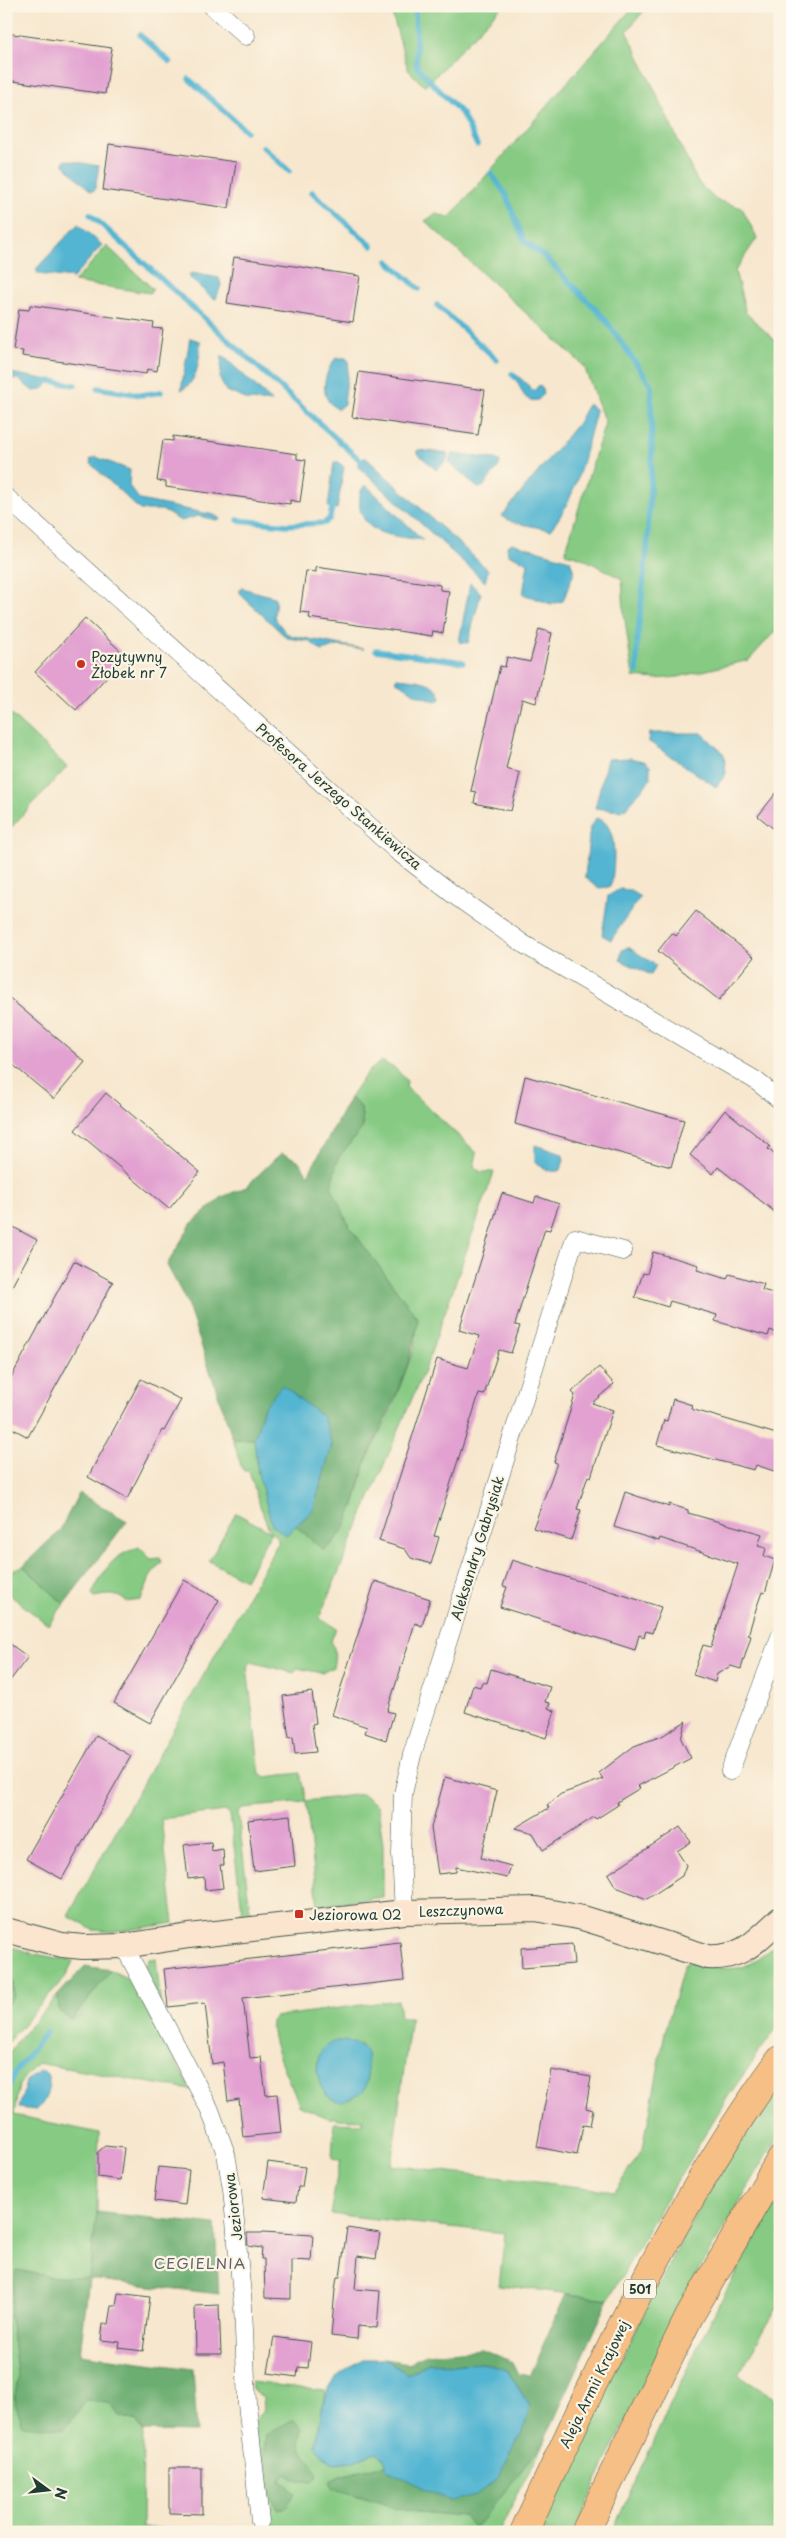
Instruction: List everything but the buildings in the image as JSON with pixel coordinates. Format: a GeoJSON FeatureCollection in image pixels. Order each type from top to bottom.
{"type":"FeatureCollection","features":[{"type":"Feature","properties":{"kind":"main road","name":"Aleja Armii Krajowej"},"geometry":{"type":"LineString","coordinates":[[524,2532],[620,2329],[659,2253],[699,2181],[750,2101],[780,2060]]}},
{"type":"Feature","properties":{"kind":"main road"},"geometry":{"type":"LineString","coordinates":[[585,2532],[689,2317],[780,2160]]}},
{"type":"Feature","properties":{"kind":"street"},"geometry":{"type":"LineString","coordinates":[[212,6],[246,36]]}},
{"type":"Feature","properties":{"kind":"street","name":"Profesora Jerzego Stankiewicza"},"geometry":{"type":"LineString","coordinates":[[6,497],[397,851],[454,895],[525,944],[755,1080],[780,1100]]}},
{"type":"Feature","properties":{"kind":"street","name":"Aleksandry Gabrysiak"},"geometry":{"type":"LineString","coordinates":[[404,1912],[401,1854],[403,1804],[412,1755],[575,1238],[623,1251]]}},
{"type":"Feature","properties":{"kind":"street"},"geometry":{"type":"LineString","coordinates":[[730,1771],[780,1638]]}},
{"type":"Feature","properties":{"kind":"street","name":"Leszczynowa"},"geometry":{"type":"LineString","coordinates":[[6,1930],[62,1945],[84,1947],[124,1946],[198,1935],[404,1912],[536,1909],[583,1918],[708,1957],[724,1958],[739,1953],[754,1943],[780,1919]]}},
{"type":"Feature","properties":{"kind":"street","name":"Jeziorowa"},"geometry":{"type":"LineString","coordinates":[[124,1946],[210,2110],[226,2154],[232,2189],[243,2306],[247,2404],[260,2521]]}},
{"type":"Feature","properties":{"kind":"green space"},"geometry":{"type":"Polygon","coordinates":[[[390,6],[502,6],[425,87],[408,70],[390,6]]]}},
{"type":"Feature","properties":{"kind":"green space"},"geometry":{"type":"Polygon","coordinates":[[[634,6],[648,6],[627,31],[697,181],[716,200],[742,208],[757,238],[735,271],[746,313],[780,345],[780,626],[749,660],[678,677],[656,679],[633,677],[624,613],[622,579],[580,557],[565,553],[605,423],[584,366],[425,221],[435,214],[450,217],[634,6]]]}},
{"type":"Feature","properties":{"kind":"green space"},"geometry":{"type":"Polygon","coordinates":[[[107,246],[153,289],[150,293],[74,282],[107,246]]]}},
{"type":"Feature","properties":{"kind":"green space"},"geometry":{"type":"Polygon","coordinates":[[[6,710],[67,767],[6,833],[6,710]]]}},
{"type":"Feature","properties":{"kind":"green space"},"geometry":{"type":"Polygon","coordinates":[[[381,1061],[396,1069],[407,1081],[406,1087],[477,1153],[474,1167],[481,1172],[494,1172],[428,1361],[319,1618],[336,1628],[331,1641],[335,1654],[333,1667],[322,1673],[297,1668],[294,1673],[251,1662],[247,1667],[260,1774],[265,1777],[300,1773],[306,1801],[363,1794],[378,1806],[383,1845],[383,1897],[318,1906],[306,1802],[242,1808],[238,1813],[250,1910],[255,1914],[238,1916],[242,1910],[230,1815],[225,1811],[161,1819],[174,1923],[116,1932],[93,1930],[68,1916],[279,1541],[268,1527],[248,1469],[246,1472],[242,1469],[233,1439],[254,1439],[258,1473],[286,1535],[296,1526],[323,1550],[354,1506],[366,1462],[393,1405],[414,1349],[418,1319],[349,1226],[330,1186],[338,1158],[363,1127],[361,1107],[350,1098],[366,1074],[381,1061]]]}},
{"type":"Feature","properties":{"kind":"green space"},"geometry":{"type":"Polygon","coordinates":[[[350,1098],[361,1107],[363,1127],[338,1158],[331,1186],[349,1226],[418,1319],[415,1338],[404,1374],[367,1459],[352,1509],[341,1533],[323,1550],[296,1526],[313,1510],[332,1445],[323,1417],[264,1407],[254,1439],[233,1439],[187,1303],[167,1265],[191,1224],[222,1197],[246,1187],[281,1153],[298,1160],[308,1175],[350,1098]]]}},
{"type":"Feature","properties":{"kind":"green space"},"geometry":{"type":"Polygon","coordinates":[[[79,1493],[127,1521],[64,1604],[23,1566],[60,1530],[79,1493]]]}},
{"type":"Feature","properties":{"kind":"green space"},"geometry":{"type":"Polygon","coordinates":[[[236,1513],[271,1532],[245,1580],[209,1561],[236,1513]]]}},
{"type":"Feature","properties":{"kind":"green space"},"geometry":{"type":"Polygon","coordinates":[[[139,1547],[151,1559],[160,1558],[162,1562],[150,1577],[141,1600],[126,1602],[119,1597],[111,1595],[94,1597],[92,1594],[110,1565],[121,1555],[139,1547]]]}},
{"type":"Feature","properties":{"kind":"green space"},"geometry":{"type":"Polygon","coordinates":[[[23,1566],[64,1604],[48,1625],[6,1592],[6,1572],[23,1566]]]}},
{"type":"Feature","properties":{"kind":"green space"},"geometry":{"type":"Polygon","coordinates":[[[780,1939],[780,2023],[729,2095],[662,2205],[609,2299],[499,2285],[505,2233],[330,2214],[340,2160],[332,2158],[334,2123],[362,2124],[363,2120],[336,2119],[332,2117],[331,2119],[300,2106],[272,2035],[274,2017],[398,2000],[400,2017],[411,2017],[391,2165],[615,2191],[643,2149],[665,2032],[684,1965],[689,1961],[718,1968],[739,1968],[758,1959],[780,1939]],[[338,2041],[326,2095],[337,2100],[351,2099],[361,2045],[338,2041]]]}},
{"type":"Feature","properties":{"kind":"green space"},"geometry":{"type":"Polygon","coordinates":[[[6,1945],[35,1954],[73,1961],[66,1976],[6,2044],[6,2006],[14,1995],[12,1978],[6,1971],[6,1945]]]}},
{"type":"Feature","properties":{"kind":"green space"},"geometry":{"type":"Polygon","coordinates":[[[149,1959],[156,1959],[161,2006],[145,1967],[149,1959]]]}},
{"type":"Feature","properties":{"kind":"green space"},"geometry":{"type":"Polygon","coordinates":[[[85,1966],[111,1970],[72,2020],[59,2011],[58,1995],[85,1966]]]}},
{"type":"Feature","properties":{"kind":"green space"},"geometry":{"type":"Polygon","coordinates":[[[111,1970],[130,1980],[191,2090],[37,2063],[19,2085],[14,2115],[99,2133],[97,2212],[89,2279],[52,2277],[17,2270],[10,2316],[18,2379],[14,2401],[86,2401],[109,2403],[120,2416],[137,2421],[143,2431],[142,2528],[230,2529],[231,2532],[6,2532],[6,2058],[18,2040],[58,1995],[59,2011],[72,2020],[111,1970]]]}},
{"type":"Feature","properties":{"kind":"green space"},"geometry":{"type":"Polygon","coordinates":[[[6,1971],[12,1977],[14,1995],[6,2006],[6,1971]]]}},
{"type":"Feature","properties":{"kind":"green space"},"geometry":{"type":"Polygon","coordinates":[[[780,2079],[780,2133],[692,2282],[573,2532],[540,2532],[614,2373],[701,2203],[780,2079]]]}},
{"type":"Feature","properties":{"kind":"green space"},"geometry":{"type":"Polygon","coordinates":[[[780,2199],[780,2303],[738,2375],[780,2402],[780,2532],[612,2532],[670,2405],[732,2279],[780,2199]]]}},
{"type":"Feature","properties":{"kind":"green space"},"geometry":{"type":"Polygon","coordinates":[[[97,2212],[215,2225],[219,2294],[89,2279],[80,2354],[193,2369],[197,2432],[143,2431],[137,2421],[120,2416],[109,2403],[86,2401],[65,2429],[23,2425],[14,2401],[18,2379],[10,2316],[16,2270],[52,2277],[89,2278],[97,2212]]]}},
{"type":"Feature","properties":{"kind":"green space"},"geometry":{"type":"Polygon","coordinates":[[[566,2294],[609,2299],[544,2442],[482,2520],[473,2527],[464,2516],[408,2511],[333,2488],[330,2481],[340,2476],[386,2465],[388,2470],[450,2501],[530,2406],[507,2370],[481,2362],[453,2365],[429,2363],[408,2374],[384,2359],[409,2363],[427,2354],[482,2349],[513,2362],[519,2374],[529,2376],[566,2294]]]}},
{"type":"Feature","properties":{"kind":"green space"},"geometry":{"type":"Polygon","coordinates":[[[251,2382],[325,2391],[316,2446],[353,2462],[377,2452],[385,2460],[386,2465],[340,2476],[331,2481],[333,2488],[408,2511],[464,2516],[521,2469],[544,2442],[499,2532],[272,2532],[256,2456],[254,2420],[264,2410],[263,2397],[252,2390],[251,2382]]]}},
{"type":"Feature","properties":{"kind":"green space"},"geometry":{"type":"Polygon","coordinates":[[[294,2419],[302,2429],[301,2443],[304,2454],[318,2476],[312,2481],[298,2481],[285,2474],[280,2481],[296,2493],[286,2507],[278,2510],[272,2498],[263,2462],[266,2434],[294,2419]]]}},
{"type":"Feature","properties":{"kind":"water"},"geometry":{"type":"Polygon","coordinates":[[[66,160],[99,166],[95,190],[91,191],[65,166],[63,162],[66,160]]]}},
{"type":"Feature","properties":{"kind":"water"},"geometry":{"type":"Polygon","coordinates":[[[78,224],[102,245],[73,278],[38,274],[36,269],[78,224]]]}},
{"type":"Feature","properties":{"kind":"water"},"geometry":{"type":"Polygon","coordinates":[[[192,273],[219,278],[221,285],[216,299],[212,298],[191,279],[189,275],[192,273]]]}},
{"type":"Feature","properties":{"kind":"water"},"geometry":{"type":"Polygon","coordinates":[[[190,338],[200,341],[197,369],[191,382],[181,390],[190,338]]]}},
{"type":"Feature","properties":{"kind":"water"},"geometry":{"type":"Polygon","coordinates":[[[222,355],[273,402],[248,400],[226,391],[220,379],[222,355]]]}},
{"type":"Feature","properties":{"kind":"water"},"geometry":{"type":"Polygon","coordinates":[[[336,358],[346,358],[349,361],[344,404],[338,409],[331,405],[325,392],[328,370],[336,358]]]}},
{"type":"Feature","properties":{"kind":"water"},"geometry":{"type":"Polygon","coordinates":[[[6,372],[49,380],[44,388],[33,391],[18,379],[6,379],[6,372]]]}},
{"type":"Feature","properties":{"kind":"water"},"geometry":{"type":"Polygon","coordinates":[[[517,375],[534,391],[539,385],[542,388],[543,395],[538,400],[525,397],[514,378],[517,375]]]}},
{"type":"Feature","properties":{"kind":"water"},"geometry":{"type":"Polygon","coordinates":[[[588,404],[595,409],[595,416],[578,475],[567,504],[550,530],[512,522],[502,516],[578,423],[588,404]]]}},
{"type":"Feature","properties":{"kind":"water"},"geometry":{"type":"Polygon","coordinates":[[[418,450],[446,453],[448,455],[446,461],[436,470],[416,452],[418,450]]]}},
{"type":"Feature","properties":{"kind":"water"},"geometry":{"type":"Polygon","coordinates":[[[452,454],[496,459],[500,462],[483,487],[478,488],[449,462],[452,454]]]}},
{"type":"Feature","properties":{"kind":"water"},"geometry":{"type":"Polygon","coordinates":[[[96,457],[130,470],[129,486],[140,500],[214,515],[221,519],[216,520],[198,516],[181,521],[162,510],[140,510],[91,464],[90,460],[96,457]]]}},
{"type":"Feature","properties":{"kind":"water"},"geometry":{"type":"Polygon","coordinates":[[[365,457],[488,570],[485,582],[357,465],[365,457]]]}},
{"type":"Feature","properties":{"kind":"water"},"geometry":{"type":"Polygon","coordinates":[[[334,462],[339,462],[344,467],[337,509],[328,507],[334,462]]]}},
{"type":"Feature","properties":{"kind":"water"},"geometry":{"type":"Polygon","coordinates":[[[364,486],[367,486],[423,540],[385,534],[369,526],[360,509],[360,494],[364,486]]]}},
{"type":"Feature","properties":{"kind":"water"},"geometry":{"type":"Polygon","coordinates":[[[512,543],[570,560],[574,572],[563,601],[551,604],[523,594],[528,563],[508,554],[507,546],[512,543]]]}},
{"type":"Feature","properties":{"kind":"water"},"geometry":{"type":"Polygon","coordinates":[[[470,583],[481,593],[468,643],[459,642],[470,583]]]}},
{"type":"Feature","properties":{"kind":"water"},"geometry":{"type":"Polygon","coordinates":[[[242,588],[274,597],[276,600],[274,617],[286,633],[293,636],[364,649],[338,646],[322,651],[309,641],[287,638],[242,596],[239,590],[242,588]]]}},
{"type":"Feature","properties":{"kind":"water"},"geometry":{"type":"Polygon","coordinates":[[[397,678],[416,680],[429,684],[435,687],[441,698],[437,701],[416,694],[395,680],[397,678]]]}},
{"type":"Feature","properties":{"kind":"water"},"geometry":{"type":"Polygon","coordinates":[[[649,733],[702,733],[724,754],[726,774],[716,787],[648,741],[649,733]]]}},
{"type":"Feature","properties":{"kind":"water"},"geometry":{"type":"Polygon","coordinates":[[[630,758],[644,761],[650,766],[650,780],[626,808],[620,811],[595,808],[607,759],[630,758]]]}},
{"type":"Feature","properties":{"kind":"water"},"geometry":{"type":"Polygon","coordinates":[[[596,818],[603,821],[612,835],[614,865],[612,882],[609,887],[598,888],[585,877],[590,827],[596,818]]]}},
{"type":"Feature","properties":{"kind":"water"},"geometry":{"type":"Polygon","coordinates":[[[620,889],[629,890],[640,897],[611,940],[602,935],[608,896],[620,889]]]}},
{"type":"Feature","properties":{"kind":"water"},"geometry":{"type":"Polygon","coordinates":[[[628,947],[656,965],[651,975],[620,960],[622,950],[628,947]]]}},
{"type":"Feature","properties":{"kind":"water"},"geometry":{"type":"Polygon","coordinates":[[[535,1145],[562,1154],[564,1159],[561,1170],[550,1171],[540,1166],[535,1160],[535,1145]]]}},
{"type":"Feature","properties":{"kind":"water"},"geometry":{"type":"Polygon","coordinates":[[[282,1385],[323,1417],[332,1445],[313,1510],[286,1535],[272,1525],[258,1473],[254,1439],[264,1407],[282,1385]]]}},
{"type":"Feature","properties":{"kind":"water"},"geometry":{"type":"Polygon","coordinates":[[[338,2041],[353,2042],[366,2051],[367,2082],[365,2088],[359,2094],[343,2101],[333,2099],[325,2093],[317,2073],[321,2052],[327,2045],[338,2041]]]}},
{"type":"Feature","properties":{"kind":"water"},"geometry":{"type":"Polygon","coordinates":[[[39,2071],[44,2071],[49,2076],[49,2085],[45,2099],[36,2110],[19,2108],[26,2082],[39,2071]]]}},
{"type":"Feature","properties":{"kind":"water"},"geometry":{"type":"Polygon","coordinates":[[[363,2359],[384,2359],[408,2374],[429,2363],[453,2365],[481,2362],[507,2370],[530,2406],[523,2432],[497,2479],[476,2495],[450,2501],[387,2470],[385,2460],[377,2452],[353,2462],[334,2464],[324,2456],[316,2446],[326,2394],[338,2376],[348,2367],[363,2359]]]}},
{"type":"Feature","properties":{"kind":"waterway"},"geometry":{"type":"LineString","coordinates":[[415,6],[417,67],[462,114],[477,145]]}},
{"type":"Feature","properties":{"kind":"waterway"},"geometry":{"type":"LineString","coordinates":[[140,35],[170,62]]}},
{"type":"Feature","properties":{"kind":"waterway"},"geometry":{"type":"LineString","coordinates":[[189,79],[246,131]]}},
{"type":"Feature","properties":{"kind":"waterway"},"geometry":{"type":"LineString","coordinates":[[263,147],[289,171]]}},
{"type":"Feature","properties":{"kind":"waterway"},"geometry":{"type":"LineString","coordinates":[[491,173],[506,195],[524,241],[546,258],[605,319],[651,385],[652,452],[647,549],[637,642],[637,672]]}},
{"type":"Feature","properties":{"kind":"waterway"},"geometry":{"type":"LineString","coordinates":[[312,192],[372,246]]}},
{"type":"Feature","properties":{"kind":"waterway"},"geometry":{"type":"LineString","coordinates":[[90,214],[361,461]]}},
{"type":"Feature","properties":{"kind":"waterway"},"geometry":{"type":"LineString","coordinates":[[388,261],[419,289]]}},
{"type":"Feature","properties":{"kind":"waterway"},"geometry":{"type":"LineString","coordinates":[[437,305],[497,360]]}},
{"type":"Feature","properties":{"kind":"waterway"},"geometry":{"type":"LineString","coordinates":[[512,374],[515,377]]}},
{"type":"Feature","properties":{"kind":"waterway"},"geometry":{"type":"LineString","coordinates":[[49,381],[75,385]]}},
{"type":"Feature","properties":{"kind":"waterway"},"geometry":{"type":"LineString","coordinates":[[98,388],[141,395],[161,392]]}},
{"type":"Feature","properties":{"kind":"waterway"},"geometry":{"type":"LineString","coordinates":[[238,520],[287,525],[325,523],[330,518],[332,508]]}},
{"type":"Feature","properties":{"kind":"waterway"},"geometry":{"type":"LineString","coordinates":[[376,650],[463,662]]}},
{"type":"Feature","properties":{"kind":"waterway"},"geometry":{"type":"LineString","coordinates":[[6,2092],[16,2071],[46,2032]]}},
{"type":"Feature","properties":{"kind":"place","name":"Pozytywny Żłobek nr 7"},"geometry":{"type":"Point","coordinates":[81,664]}},
{"type":"Feature","properties":{"kind":"place","name":"Jeziorowa 02"},"geometry":{"type":"Point","coordinates":[299,1914]}},
{"type":"Feature","properties":{"kind":"district","name":"CEGIELNIA"},"geometry":{"type":"Point","coordinates":[200,2262]}}]}
